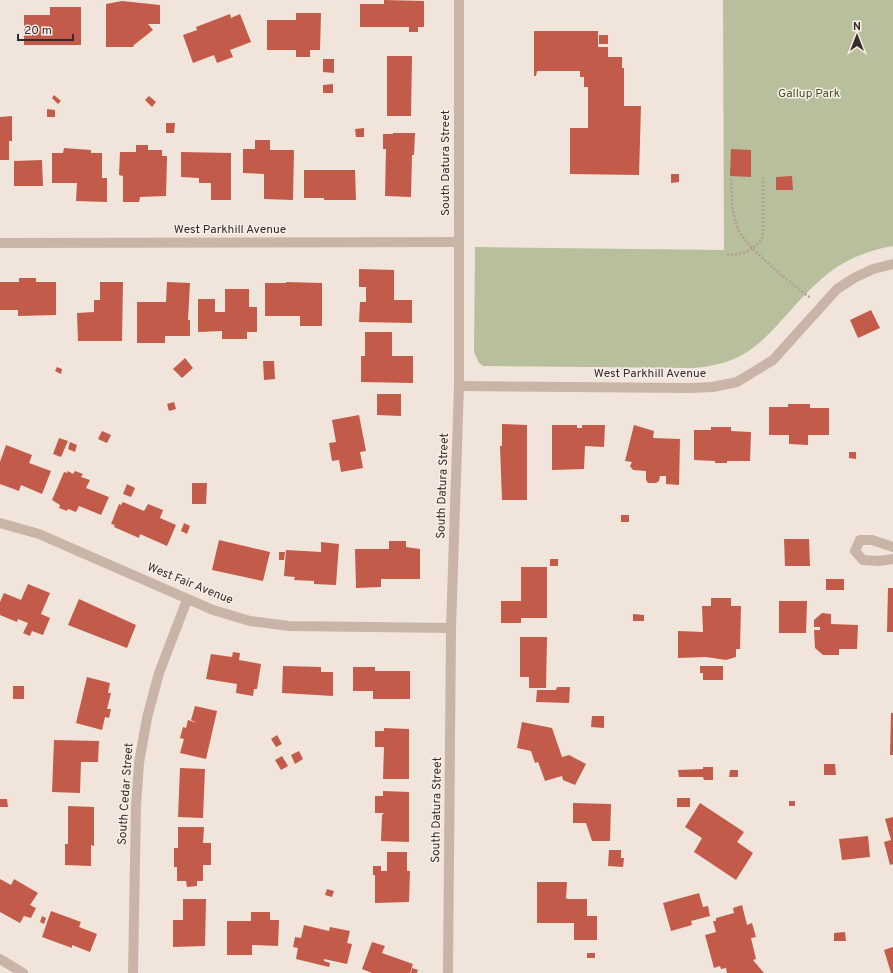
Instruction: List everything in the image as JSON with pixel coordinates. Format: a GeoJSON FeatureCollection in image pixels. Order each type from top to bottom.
{"type":"FeatureCollection","features":[{"type":"Feature","properties":{"kind":"street","name":"South Datura Street"},"geometry":{"type":"LineString","coordinates":[[448,973],[451,628],[458,386],[459,0]]}},
{"type":"Feature","properties":{"kind":"street","name":"West Parkhill Avenue"},"geometry":{"type":"LineString","coordinates":[[0,243],[459,242]]}},
{"type":"Feature","properties":{"kind":"street","name":"West Parkhill Avenue"},"geometry":{"type":"LineString","coordinates":[[458,386],[689,388],[713,387],[737,382],[773,360],[837,288],[873,269],[893,264]]}},
{"type":"Feature","properties":{"kind":"street","name":"West Fair Avenue"},"geometry":{"type":"LineString","coordinates":[[0,523],[39,534],[187,600],[213,610],[250,621],[289,626],[451,628]]}},
{"type":"Feature","properties":{"kind":"street"},"geometry":{"type":"LineString","coordinates":[[893,547],[872,540],[860,540],[855,551],[863,560],[879,561],[893,559]]}},
{"type":"Feature","properties":{"kind":"street","name":"South Cedar Street"},"geometry":{"type":"LineString","coordinates":[[133,973],[136,806],[139,763],[147,718],[159,673],[187,600]]}},
{"type":"Feature","properties":{"kind":"street"},"geometry":{"type":"LineString","coordinates":[[0,959],[23,973]]}},
{"type":"Feature","properties":{"kind":"path"},"geometry":{"type":"LineString","coordinates":[[727,255],[743,254],[753,249],[763,236],[763,178]]}},
{"type":"Feature","properties":{"kind":"path"},"geometry":{"type":"LineString","coordinates":[[732,179],[732,205],[738,230],[753,249],[809,297],[823,304]]}},
{"type":"Feature","properties":{"kind":"green space","name":"Gallup Park"},"geometry":{"type":"Polygon","coordinates":[[[723,0],[893,0],[893,246],[862,254],[843,263],[825,276],[801,298],[763,340],[749,351],[733,359],[714,365],[690,368],[483,366],[479,363],[474,352],[475,247],[724,250],[723,0]]]}},
{"type":"Feature","properties":{"kind":"building"},"geometry":{"type":"Polygon","coordinates":[[[384,0],[424,1],[424,27],[418,27],[418,32],[409,32],[409,27],[360,27],[360,4],[384,4],[384,0]]]}},
{"type":"Feature","properties":{"kind":"building"},"geometry":{"type":"Polygon","coordinates":[[[122,1],[160,5],[160,24],[148,24],[153,30],[133,47],[106,47],[106,4],[122,1]]]}},
{"type":"Feature","properties":{"kind":"building"},"geometry":{"type":"Polygon","coordinates":[[[50,7],[81,7],[81,45],[24,45],[24,15],[50,15],[50,7]]]}},
{"type":"Feature","properties":{"kind":"building"},"geometry":{"type":"Polygon","coordinates":[[[296,13],[321,13],[320,50],[310,50],[310,57],[296,57],[296,50],[267,50],[267,20],[296,20],[296,13]]]}},
{"type":"Feature","properties":{"kind":"building"},"geometry":{"type":"Polygon","coordinates":[[[230,14],[231,18],[240,14],[251,42],[230,50],[233,57],[217,63],[214,55],[193,63],[183,35],[197,30],[196,27],[230,14]]]}},
{"type":"Feature","properties":{"kind":"building"},"geometry":{"type":"Polygon","coordinates":[[[534,31],[598,31],[598,47],[608,47],[608,57],[622,57],[622,68],[624,68],[624,106],[641,106],[639,175],[570,174],[570,128],[588,128],[588,87],[584,87],[584,77],[580,77],[580,71],[537,71],[536,76],[534,76],[534,31]]]}},
{"type":"Feature","properties":{"kind":"building"},"geometry":{"type":"Polygon","coordinates":[[[599,35],[608,35],[608,44],[599,44],[599,35]]]}},
{"type":"Feature","properties":{"kind":"building"},"geometry":{"type":"Polygon","coordinates":[[[387,56],[412,56],[411,116],[387,116],[387,56]]]}},
{"type":"Feature","properties":{"kind":"building"},"geometry":{"type":"Polygon","coordinates":[[[323,59],[334,59],[334,73],[323,72],[323,59]]]}},
{"type":"Feature","properties":{"kind":"building"},"geometry":{"type":"Polygon","coordinates":[[[333,84],[333,93],[323,93],[323,85],[333,84]]]}},
{"type":"Feature","properties":{"kind":"building"},"geometry":{"type":"Polygon","coordinates":[[[54,95],[61,101],[58,104],[52,98],[54,95]]]}},
{"type":"Feature","properties":{"kind":"building"},"geometry":{"type":"Polygon","coordinates":[[[149,96],[156,102],[152,107],[145,100],[149,96]]]}},
{"type":"Feature","properties":{"kind":"building"},"geometry":{"type":"Polygon","coordinates":[[[47,109],[55,110],[55,117],[47,117],[47,109]]]}},
{"type":"Feature","properties":{"kind":"building"},"geometry":{"type":"Polygon","coordinates":[[[12,116],[12,141],[9,141],[9,160],[0,160],[0,117],[12,116]]]}},
{"type":"Feature","properties":{"kind":"building"},"geometry":{"type":"Polygon","coordinates":[[[166,123],[175,123],[174,133],[166,133],[166,123]]]}},
{"type":"Feature","properties":{"kind":"building"},"geometry":{"type":"Polygon","coordinates":[[[364,128],[364,137],[356,137],[355,129],[364,128]]]}},
{"type":"Feature","properties":{"kind":"building"},"geometry":{"type":"Polygon","coordinates":[[[415,133],[414,155],[412,155],[411,197],[385,196],[386,149],[383,149],[383,134],[415,133]]]}},
{"type":"Feature","properties":{"kind":"building"},"geometry":{"type":"Polygon","coordinates":[[[255,140],[270,140],[270,150],[294,150],[293,200],[264,199],[264,174],[243,173],[243,149],[255,149],[255,140]]]}},
{"type":"Feature","properties":{"kind":"building"},"geometry":{"type":"Polygon","coordinates":[[[136,145],[148,145],[148,150],[162,150],[162,156],[167,156],[166,196],[140,197],[139,202],[123,202],[123,176],[119,175],[120,152],[136,152],[136,145]]]}},
{"type":"Feature","properties":{"kind":"building"},"geometry":{"type":"Polygon","coordinates":[[[64,148],[91,150],[91,153],[102,153],[102,178],[107,178],[107,202],[76,201],[77,183],[52,183],[52,153],[63,153],[64,148]]]}},
{"type":"Feature","properties":{"kind":"building"},"geometry":{"type":"Polygon","coordinates":[[[731,149],[751,150],[751,177],[730,176],[731,149]]]}},
{"type":"Feature","properties":{"kind":"building"},"geometry":{"type":"Polygon","coordinates":[[[181,152],[231,153],[231,200],[211,200],[211,183],[199,183],[199,178],[181,177],[181,152]]]}},
{"type":"Feature","properties":{"kind":"building"},"geometry":{"type":"Polygon","coordinates":[[[42,160],[43,186],[14,186],[14,161],[42,160]]]}},
{"type":"Feature","properties":{"kind":"building"},"geometry":{"type":"Polygon","coordinates":[[[304,170],[355,170],[356,200],[324,200],[324,198],[304,198],[304,170]]]}},
{"type":"Feature","properties":{"kind":"building"},"geometry":{"type":"Polygon","coordinates":[[[671,174],[679,174],[679,182],[671,183],[671,174]]]}},
{"type":"Feature","properties":{"kind":"building"},"geometry":{"type":"Polygon","coordinates":[[[792,176],[793,190],[776,190],[776,177],[792,176]]]}},
{"type":"Feature","properties":{"kind":"building"},"geometry":{"type":"Polygon","coordinates":[[[359,269],[394,270],[394,300],[412,300],[412,323],[359,322],[360,302],[366,302],[366,287],[359,287],[359,269]]]}},
{"type":"Feature","properties":{"kind":"building"},"geometry":{"type":"Polygon","coordinates":[[[19,278],[36,278],[36,282],[56,282],[56,315],[18,316],[18,310],[0,310],[0,282],[19,282],[19,278]]]}},
{"type":"Feature","properties":{"kind":"building"},"geometry":{"type":"Polygon","coordinates":[[[100,282],[123,282],[122,341],[78,341],[77,313],[94,312],[94,300],[100,300],[100,282]]]}},
{"type":"Feature","properties":{"kind":"building"},"geometry":{"type":"Polygon","coordinates":[[[167,282],[190,283],[188,320],[190,320],[190,336],[165,336],[165,343],[137,343],[137,302],[166,302],[167,282]]]}},
{"type":"Feature","properties":{"kind":"building"},"geometry":{"type":"Polygon","coordinates":[[[265,283],[322,283],[322,326],[300,326],[300,316],[265,316],[265,283]]]}},
{"type":"Feature","properties":{"kind":"building"},"geometry":{"type":"Polygon","coordinates":[[[225,289],[249,289],[249,307],[257,307],[257,332],[247,332],[247,339],[222,339],[222,331],[198,332],[198,299],[215,299],[215,312],[225,312],[225,289]]]}},
{"type":"Feature","properties":{"kind":"building"},"geometry":{"type":"Polygon","coordinates":[[[871,310],[880,328],[858,338],[850,320],[871,310]]]}},
{"type":"Feature","properties":{"kind":"building"},"geometry":{"type":"Polygon","coordinates":[[[365,332],[392,332],[392,356],[413,356],[413,383],[361,382],[361,356],[365,356],[365,332]]]}},
{"type":"Feature","properties":{"kind":"building"},"geometry":{"type":"Polygon","coordinates":[[[185,358],[193,368],[182,378],[173,369],[185,358]]]}},
{"type":"Feature","properties":{"kind":"building"},"geometry":{"type":"Polygon","coordinates":[[[263,361],[274,361],[275,379],[264,380],[263,361]]]}},
{"type":"Feature","properties":{"kind":"building"},"geometry":{"type":"Polygon","coordinates":[[[57,367],[62,369],[61,374],[55,371],[57,367]]]}},
{"type":"Feature","properties":{"kind":"building"},"geometry":{"type":"Polygon","coordinates":[[[377,394],[401,394],[401,416],[377,415],[377,394]]]}},
{"type":"Feature","properties":{"kind":"building"},"geometry":{"type":"Polygon","coordinates":[[[174,402],[176,409],[169,411],[167,404],[174,402]]]}},
{"type":"Feature","properties":{"kind":"building"},"geometry":{"type":"Polygon","coordinates":[[[788,404],[810,404],[810,408],[829,408],[829,435],[808,435],[808,445],[789,444],[789,435],[769,435],[769,407],[788,407],[788,404]]]}},
{"type":"Feature","properties":{"kind":"building"},"geometry":{"type":"Polygon","coordinates":[[[359,415],[366,451],[360,452],[363,468],[341,472],[339,460],[332,461],[329,443],[336,442],[332,420],[359,415]]]}},
{"type":"Feature","properties":{"kind":"building"},"geometry":{"type":"Polygon","coordinates":[[[502,424],[527,425],[527,500],[502,500],[500,446],[502,446],[502,424]]]}},
{"type":"Feature","properties":{"kind":"building"},"geometry":{"type":"Polygon","coordinates":[[[552,425],[577,425],[577,428],[582,428],[582,425],[605,425],[604,447],[585,446],[584,469],[552,470],[552,425]]]}},
{"type":"Feature","properties":{"kind":"building"},"geometry":{"type":"Polygon","coordinates":[[[634,425],[654,431],[653,438],[680,439],[679,485],[666,484],[666,476],[660,476],[659,481],[656,483],[648,483],[646,480],[646,471],[633,470],[630,466],[632,462],[625,461],[634,425]]]}},
{"type":"Feature","properties":{"kind":"building"},"geometry":{"type":"Polygon","coordinates":[[[711,427],[731,427],[731,431],[751,432],[750,461],[727,461],[727,463],[715,463],[715,461],[694,460],[694,430],[711,430],[711,427]]]}},
{"type":"Feature","properties":{"kind":"building"},"geometry":{"type":"Polygon","coordinates":[[[102,431],[111,435],[107,443],[98,439],[102,431]]]}},
{"type":"Feature","properties":{"kind":"building"},"geometry":{"type":"Polygon","coordinates":[[[59,438],[68,441],[61,457],[53,454],[59,438]]]}},
{"type":"Feature","properties":{"kind":"building"},"geometry":{"type":"Polygon","coordinates":[[[70,442],[77,445],[75,452],[68,449],[70,442]]]}},
{"type":"Feature","properties":{"kind":"building"},"geometry":{"type":"Polygon","coordinates":[[[6,445],[32,455],[29,463],[51,471],[42,494],[21,485],[19,491],[0,484],[0,462],[6,445]]]}},
{"type":"Feature","properties":{"kind":"building"},"geometry":{"type":"Polygon","coordinates":[[[849,452],[856,452],[856,459],[849,458],[849,452]]]}},
{"type":"Feature","properties":{"kind":"building"},"geometry":{"type":"Polygon","coordinates":[[[68,471],[73,474],[75,471],[83,474],[81,477],[90,480],[86,488],[109,497],[101,515],[79,506],[76,512],[68,509],[67,511],[59,508],[60,505],[52,500],[64,472],[67,473],[68,471]]]}},
{"type":"Feature","properties":{"kind":"building"},"geometry":{"type":"Polygon","coordinates":[[[192,483],[207,483],[206,504],[192,504],[192,483]]]}},
{"type":"Feature","properties":{"kind":"building"},"geometry":{"type":"Polygon","coordinates":[[[127,484],[135,488],[131,497],[123,494],[127,484]]]}},
{"type":"Feature","properties":{"kind":"building"},"geometry":{"type":"Polygon","coordinates":[[[123,502],[144,511],[148,504],[163,510],[160,518],[176,525],[167,546],[140,534],[139,538],[114,527],[115,525],[111,524],[119,504],[121,505],[123,502]]]}},
{"type":"Feature","properties":{"kind":"building"},"geometry":{"type":"Polygon","coordinates":[[[621,515],[629,515],[629,522],[621,522],[621,515]]]}},
{"type":"Feature","properties":{"kind":"building"},"geometry":{"type":"Polygon","coordinates":[[[184,523],[190,526],[187,534],[181,531],[184,523]]]}},
{"type":"Feature","properties":{"kind":"building"},"geometry":{"type":"Polygon","coordinates":[[[784,539],[809,539],[810,566],[785,566],[784,539]]]}},
{"type":"Feature","properties":{"kind":"building"},"geometry":{"type":"Polygon","coordinates":[[[219,540],[270,552],[263,581],[212,570],[219,540]]]}},
{"type":"Feature","properties":{"kind":"building"},"geometry":{"type":"Polygon","coordinates":[[[389,541],[406,541],[406,547],[420,549],[420,579],[381,579],[381,587],[356,588],[355,549],[389,549],[389,541]]]}},
{"type":"Feature","properties":{"kind":"building"},"geometry":{"type":"Polygon","coordinates":[[[321,542],[339,544],[336,585],[314,584],[314,581],[294,580],[295,577],[284,576],[286,550],[321,552],[321,542]]]}},
{"type":"Feature","properties":{"kind":"building"},"geometry":{"type":"Polygon","coordinates":[[[279,552],[285,552],[284,560],[279,560],[279,552]]]}},
{"type":"Feature","properties":{"kind":"building"},"geometry":{"type":"Polygon","coordinates":[[[550,559],[558,559],[558,566],[550,566],[550,559]]]}},
{"type":"Feature","properties":{"kind":"building"},"geometry":{"type":"Polygon","coordinates":[[[521,567],[547,567],[547,618],[521,618],[521,623],[501,623],[501,601],[521,601],[521,567]]]}},
{"type":"Feature","properties":{"kind":"building"},"geometry":{"type":"Polygon","coordinates":[[[826,579],[844,579],[844,590],[826,590],[826,579]]]}},
{"type":"Feature","properties":{"kind":"building"},"geometry":{"type":"Polygon","coordinates":[[[28,584],[50,593],[41,614],[50,618],[43,635],[32,631],[30,636],[23,633],[28,623],[18,619],[17,622],[0,615],[0,602],[4,593],[21,600],[28,584]]]}},
{"type":"Feature","properties":{"kind":"building"},"geometry":{"type":"Polygon","coordinates":[[[888,588],[893,588],[893,632],[887,632],[888,588]]]}},
{"type":"Feature","properties":{"kind":"building"},"geometry":{"type":"Polygon","coordinates":[[[711,598],[731,598],[731,606],[741,606],[740,649],[736,649],[736,657],[726,660],[706,657],[678,658],[678,631],[703,632],[702,606],[711,606],[711,598]]]}},
{"type":"Feature","properties":{"kind":"building"},"geometry":{"type":"Polygon","coordinates":[[[79,599],[136,625],[127,648],[68,625],[79,599]]]}},
{"type":"Feature","properties":{"kind":"building"},"geometry":{"type":"Polygon","coordinates":[[[779,601],[807,601],[806,633],[779,633],[779,601]]]}},
{"type":"Feature","properties":{"kind":"building"},"geometry":{"type":"Polygon","coordinates":[[[822,613],[831,614],[831,624],[858,625],[857,649],[839,649],[839,655],[823,655],[815,648],[814,630],[820,630],[820,627],[814,627],[814,620],[822,613]]]}},
{"type":"Feature","properties":{"kind":"building"},"geometry":{"type":"Polygon","coordinates":[[[633,614],[644,615],[644,621],[633,621],[633,614]]]}},
{"type":"Feature","properties":{"kind":"building"},"geometry":{"type":"Polygon","coordinates":[[[520,637],[547,637],[546,688],[529,688],[529,677],[520,677],[520,637]]]}},
{"type":"Feature","properties":{"kind":"building"},"geometry":{"type":"Polygon","coordinates":[[[233,652],[240,653],[239,660],[261,664],[257,689],[254,689],[253,696],[236,693],[237,684],[206,679],[211,654],[232,657],[233,652]]]}},
{"type":"Feature","properties":{"kind":"building"},"geometry":{"type":"Polygon","coordinates":[[[283,666],[321,667],[321,672],[333,672],[333,696],[282,693],[283,666]]]}},
{"type":"Feature","properties":{"kind":"building"},"geometry":{"type":"Polygon","coordinates":[[[700,666],[723,666],[723,680],[703,680],[703,673],[700,673],[700,666]]]}},
{"type":"Feature","properties":{"kind":"building"},"geometry":{"type":"Polygon","coordinates":[[[353,667],[375,667],[375,671],[410,671],[410,699],[373,699],[373,691],[353,691],[353,667]]]}},
{"type":"Feature","properties":{"kind":"building"},"geometry":{"type":"Polygon","coordinates":[[[87,677],[110,683],[108,693],[111,693],[107,709],[111,709],[109,718],[105,717],[102,730],[76,723],[87,677]]]}},
{"type":"Feature","properties":{"kind":"building"},"geometry":{"type":"Polygon","coordinates":[[[13,686],[24,686],[24,699],[13,699],[13,686]]]}},
{"type":"Feature","properties":{"kind":"building"},"geometry":{"type":"Polygon","coordinates":[[[557,687],[570,687],[569,703],[536,702],[537,690],[556,690],[557,687]]]}},
{"type":"Feature","properties":{"kind":"building"},"geometry":{"type":"Polygon","coordinates":[[[195,706],[217,711],[206,759],[180,753],[184,739],[180,738],[183,727],[186,728],[188,720],[197,723],[191,720],[195,706]]]}},
{"type":"Feature","properties":{"kind":"building"},"geometry":{"type":"Polygon","coordinates":[[[891,713],[893,713],[893,755],[890,755],[891,713]]]}},
{"type":"Feature","properties":{"kind":"building"},"geometry":{"type":"Polygon","coordinates":[[[592,716],[604,716],[604,728],[591,727],[592,716]]]}},
{"type":"Feature","properties":{"kind":"building"},"geometry":{"type":"Polygon","coordinates":[[[522,722],[552,728],[562,757],[569,755],[586,764],[575,785],[563,780],[562,776],[545,781],[538,762],[535,763],[531,751],[517,748],[522,722]]]}},
{"type":"Feature","properties":{"kind":"building"},"geometry":{"type":"Polygon","coordinates":[[[384,728],[409,729],[409,779],[383,779],[384,747],[375,747],[375,731],[384,731],[384,728]]]}},
{"type":"Feature","properties":{"kind":"building"},"geometry":{"type":"Polygon","coordinates":[[[277,735],[282,744],[276,747],[271,739],[277,735]]]}},
{"type":"Feature","properties":{"kind":"building"},"geometry":{"type":"Polygon","coordinates":[[[54,740],[99,741],[98,762],[81,762],[80,793],[52,792],[54,740]]]}},
{"type":"Feature","properties":{"kind":"building"},"geometry":{"type":"Polygon","coordinates":[[[299,751],[303,759],[295,764],[291,755],[299,751]]]}},
{"type":"Feature","properties":{"kind":"building"},"geometry":{"type":"Polygon","coordinates":[[[282,756],[288,766],[281,770],[275,760],[282,756]]]}},
{"type":"Feature","properties":{"kind":"building"},"geometry":{"type":"Polygon","coordinates":[[[824,764],[835,764],[836,775],[824,775],[824,764]]]}},
{"type":"Feature","properties":{"kind":"building"},"geometry":{"type":"Polygon","coordinates":[[[703,767],[713,767],[713,780],[704,780],[703,777],[679,777],[678,770],[703,769],[703,767]]]}},
{"type":"Feature","properties":{"kind":"building"},"geometry":{"type":"Polygon","coordinates":[[[180,768],[205,769],[203,818],[178,817],[180,768]]]}},
{"type":"Feature","properties":{"kind":"building"},"geometry":{"type":"Polygon","coordinates":[[[730,770],[738,770],[738,777],[729,777],[730,770]]]}},
{"type":"Feature","properties":{"kind":"building"},"geometry":{"type":"Polygon","coordinates":[[[383,791],[409,792],[409,842],[381,841],[382,815],[384,813],[375,813],[375,796],[383,796],[383,791]]]}},
{"type":"Feature","properties":{"kind":"building"},"geometry":{"type":"Polygon","coordinates":[[[677,798],[690,798],[690,807],[677,807],[677,798]]]}},
{"type":"Feature","properties":{"kind":"building"},"geometry":{"type":"Polygon","coordinates":[[[0,799],[7,799],[8,807],[0,807],[0,799]]]}},
{"type":"Feature","properties":{"kind":"building"},"geometry":{"type":"Polygon","coordinates":[[[789,801],[795,801],[795,806],[789,806],[789,801]]]}},
{"type":"Feature","properties":{"kind":"building"},"geometry":{"type":"Polygon","coordinates":[[[573,803],[611,804],[610,841],[592,841],[586,823],[573,823],[573,803]]]}},
{"type":"Feature","properties":{"kind":"building"},"geometry":{"type":"Polygon","coordinates":[[[700,803],[744,832],[737,842],[753,853],[736,880],[694,852],[702,838],[685,827],[700,803]]]}},
{"type":"Feature","properties":{"kind":"building"},"geometry":{"type":"Polygon","coordinates":[[[68,806],[94,807],[94,846],[91,845],[91,866],[65,865],[65,844],[68,844],[68,806]]]}},
{"type":"Feature","properties":{"kind":"building"},"geometry":{"type":"Polygon","coordinates":[[[893,817],[893,864],[890,865],[884,842],[891,840],[885,819],[893,817]]]}},
{"type":"Feature","properties":{"kind":"building"},"geometry":{"type":"Polygon","coordinates":[[[178,827],[204,827],[203,843],[211,843],[211,865],[203,865],[203,881],[177,881],[177,867],[174,867],[174,848],[178,848],[178,827]]]}},
{"type":"Feature","properties":{"kind":"building"},"geometry":{"type":"Polygon","coordinates":[[[868,836],[870,857],[842,860],[839,839],[868,836]]]}},
{"type":"Feature","properties":{"kind":"building"},"geometry":{"type":"Polygon","coordinates":[[[609,850],[621,850],[621,858],[624,858],[623,867],[608,866],[609,850]]]}},
{"type":"Feature","properties":{"kind":"building"},"geometry":{"type":"Polygon","coordinates":[[[387,852],[407,852],[407,871],[410,871],[409,902],[375,903],[375,875],[373,875],[373,866],[381,866],[381,871],[387,871],[387,852]]]}},
{"type":"Feature","properties":{"kind":"building"},"geometry":{"type":"Polygon","coordinates":[[[0,879],[11,885],[14,879],[38,893],[30,905],[36,908],[31,918],[24,916],[20,923],[0,912],[0,879]]]}},
{"type":"Feature","properties":{"kind":"building"},"geometry":{"type":"Polygon","coordinates":[[[186,881],[197,881],[197,886],[187,887],[186,881]]]}},
{"type":"Feature","properties":{"kind":"building"},"geometry":{"type":"Polygon","coordinates":[[[537,882],[567,882],[566,898],[587,899],[587,916],[597,916],[597,940],[574,940],[574,923],[537,923],[537,882]]]}},
{"type":"Feature","properties":{"kind":"building"},"geometry":{"type":"Polygon","coordinates":[[[327,889],[334,891],[332,897],[325,895],[327,889]]]}},
{"type":"Feature","properties":{"kind":"building"},"geometry":{"type":"Polygon","coordinates":[[[699,893],[703,907],[708,906],[710,916],[691,921],[692,925],[671,931],[663,903],[699,893]]]}},
{"type":"Feature","properties":{"kind":"building"},"geometry":{"type":"Polygon","coordinates":[[[183,899],[206,899],[205,946],[173,947],[173,920],[183,920],[183,899]]]}},
{"type":"Feature","properties":{"kind":"building"},"geometry":{"type":"Polygon","coordinates":[[[742,905],[747,925],[752,923],[756,937],[751,938],[756,959],[753,960],[764,973],[727,973],[726,968],[721,969],[720,966],[714,968],[705,935],[716,932],[713,921],[716,921],[716,918],[734,913],[733,908],[742,905]]]}},
{"type":"Feature","properties":{"kind":"building"},"geometry":{"type":"Polygon","coordinates":[[[51,911],[81,922],[79,927],[97,934],[90,952],[72,945],[72,948],[42,937],[51,911]]]}},
{"type":"Feature","properties":{"kind":"building"},"geometry":{"type":"Polygon","coordinates":[[[251,912],[270,912],[270,920],[279,920],[278,946],[252,945],[252,955],[227,955],[227,921],[251,921],[251,912]]]}},
{"type":"Feature","properties":{"kind":"building"},"geometry":{"type":"Polygon","coordinates":[[[42,916],[46,918],[44,924],[40,922],[42,916]]]}},
{"type":"Feature","properties":{"kind":"building"},"geometry":{"type":"Polygon","coordinates":[[[304,925],[329,931],[330,927],[350,931],[347,943],[352,944],[347,964],[324,959],[324,961],[330,963],[329,967],[296,959],[298,948],[293,947],[295,937],[301,938],[304,925]]]}},
{"type":"Feature","properties":{"kind":"building"},"geometry":{"type":"Polygon","coordinates":[[[845,932],[846,941],[834,941],[834,933],[845,932]]]}},
{"type":"Feature","properties":{"kind":"building"},"geometry":{"type":"Polygon","coordinates":[[[372,942],[385,946],[382,953],[413,964],[410,973],[372,973],[362,969],[372,942]]]}},
{"type":"Feature","properties":{"kind":"building"},"geometry":{"type":"Polygon","coordinates":[[[893,947],[893,973],[891,973],[884,950],[893,947]]]}},
{"type":"Feature","properties":{"kind":"building"},"geometry":{"type":"Polygon","coordinates":[[[587,953],[595,953],[595,958],[587,958],[587,953]]]}},
{"type":"Feature","properties":{"kind":"building"},"geometry":{"type":"Polygon","coordinates":[[[412,968],[418,970],[417,973],[411,973],[412,968]]]}}]}
